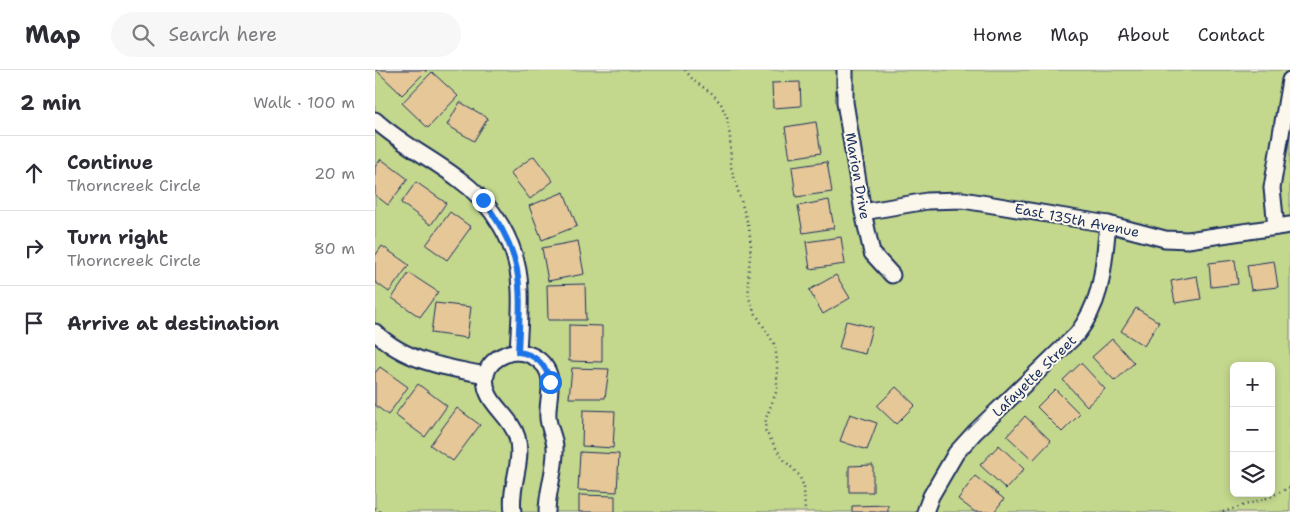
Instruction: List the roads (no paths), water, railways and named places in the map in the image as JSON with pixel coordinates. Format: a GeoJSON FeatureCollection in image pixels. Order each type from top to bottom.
{"type":"FeatureCollection","features":[{"type":"Feature","properties":{"kind":"street","name":"Marion Drive"},"geometry":{"type":"LineString","coordinates":[[845,70],[845,102],[863,212],[873,253],[892,275]]}},
{"type":"Feature","properties":{"kind":"street"},"geometry":{"type":"LineString","coordinates":[[1283,226],[1272,188],[1290,80]]}},
{"type":"Feature","properties":{"kind":"street"},"geometry":{"type":"LineString","coordinates":[[375,120],[407,146],[471,188],[497,219],[513,251],[519,276],[518,352]]}},
{"type":"Feature","properties":{"kind":"street","name":"East 135th Avenue"},"geometry":{"type":"LineString","coordinates":[[863,212],[927,201],[963,200],[1108,224],[1176,240],[1188,240],[1283,226]]}},
{"type":"Feature","properties":{"kind":"street","name":"Lafayette Street"},"geometry":{"type":"LineString","coordinates":[[925,512],[931,496],[956,453],[975,432],[1077,334],[1088,319],[1098,296],[1108,224]]}},
{"type":"Feature","properties":{"kind":"street"},"geometry":{"type":"LineString","coordinates":[[375,332],[395,348],[412,356],[446,367],[486,375]]}},
{"type":"Feature","properties":{"kind":"street"},"geometry":{"type":"LineString","coordinates":[[513,512],[513,491],[520,455],[517,436],[511,424],[489,396],[486,375],[491,364],[511,352],[532,355],[547,370],[550,382],[548,417],[556,446],[547,499],[547,512]]}}]}
